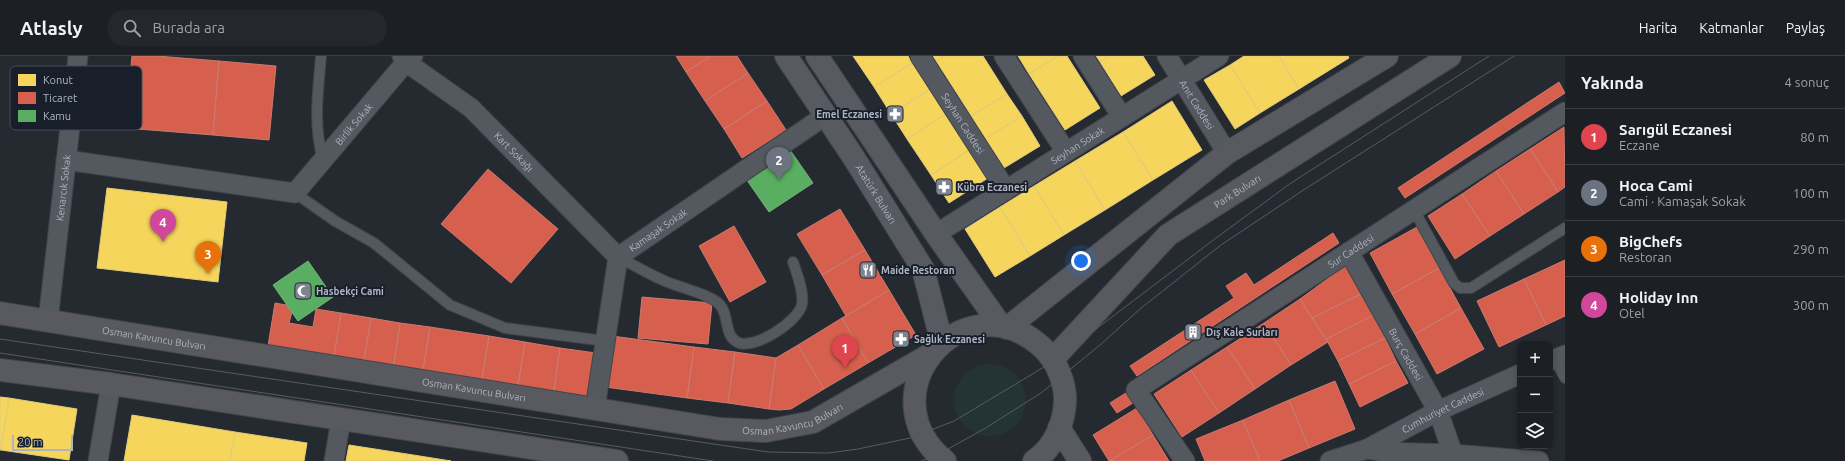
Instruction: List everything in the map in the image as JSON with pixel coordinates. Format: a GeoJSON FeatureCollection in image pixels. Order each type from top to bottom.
{"type":"FeatureCollection","features":[{"type":"Feature","properties":{"kind":"highway"},"geometry":{"type":"LineString","coordinates":[[1004,327],[1228,153],[1386,56]]}},
{"type":"Feature","properties":{"kind":"highway","name":"Park Bulvarı"},"geometry":{"type":"LineString","coordinates":[[1053,359],[1168,235],[1450,56]]}},
{"type":"Feature","properties":{"kind":"highway","name":"Osman Kavuncu Bulvarı"},"geometry":{"type":"LineString","coordinates":[[0,313],[720,429],[766,431],[813,422],[936,348],[955,334],[970,328],[985,325],[1004,327]]}},
{"type":"Feature","properties":{"kind":"highway"},"geometry":{"type":"LineString","coordinates":[[1004,327],[1030,337],[1043,347],[1053,359],[1060,373],[1064,388],[1065,404],[1059,428],[1049,447],[1034,461]]}},
{"type":"Feature","properties":{"kind":"highway"},"geometry":{"type":"LineString","coordinates":[[936,348],[922,367],[917,382],[914,397],[915,413],[926,442],[945,461]]}},
{"type":"Feature","properties":{"kind":"highway"},"geometry":{"type":"LineString","coordinates":[[0,370],[111,384],[342,419],[549,455],[617,461]]}},
{"type":"Feature","properties":{"kind":"main road","name":"Atatürk Bulvarı"},"geometry":{"type":"LineString","coordinates":[[786,56],[826,115],[923,269],[936,348]]}},
{"type":"Feature","properties":{"kind":"main road"},"geometry":{"type":"LineString","coordinates":[[817,56],[936,234],[1004,327]]}},
{"type":"Feature","properties":{"kind":"main road"},"geometry":{"type":"LineString","coordinates":[[1059,428],[1080,461]]}},
{"type":"Feature","properties":{"kind":"street","name":"Kenarcık Sokak"},"geometry":{"type":"LineString","coordinates":[[77,66],[78,56]]}},
{"type":"Feature","properties":{"kind":"street","name":"Seyhan Caddesi"},"geometry":{"type":"LineString","coordinates":[[920,56],[1006,190]]}},
{"type":"Feature","properties":{"kind":"street"},"geometry":{"type":"LineString","coordinates":[[1004,56],[1066,152]]}},
{"type":"Feature","properties":{"kind":"street"},"geometry":{"type":"LineString","coordinates":[[1083,56],[1122,117]]}},
{"type":"Feature","properties":{"kind":"street","name":"Anıt Caddesi"},"geometry":{"type":"LineString","coordinates":[[1167,56],[1228,153]]}},
{"type":"Feature","properties":{"kind":"street","name":"Seyhan Sokak"},"geometry":{"type":"LineString","coordinates":[[936,234],[1219,56]]}},
{"type":"Feature","properties":{"kind":"street","name":"Birlik Sokak"},"geometry":{"type":"LineString","coordinates":[[295,193],[407,58]]}},
{"type":"Feature","properties":{"kind":"street","name":"Kart Sokağı"},"geometry":{"type":"LineString","coordinates":[[407,58],[471,108],[618,257]]}},
{"type":"Feature","properties":{"kind":"street","name":"Sur Caddesi"},"geometry":{"type":"LineString","coordinates":[[1185,461],[1136,390],[1565,112]]}},
{"type":"Feature","properties":{"kind":"street","name":"Kamaşak Sokak"},"geometry":{"type":"LineString","coordinates":[[618,257],[826,115]]}},
{"type":"Feature","properties":{"kind":"street","name":"Kenarcık Sokak"},"geometry":{"type":"LineString","coordinates":[[48,321],[69,130]]}},
{"type":"Feature","properties":{"kind":"street"},"geometry":{"type":"LineString","coordinates":[[66,160],[295,193]]}},
{"type":"Feature","properties":{"kind":"street","name":"Burç Caddesi"},"geometry":{"type":"LineString","coordinates":[[1349,252],[1438,411],[1452,458]]}},
{"type":"Feature","properties":{"kind":"street"},"geometry":{"type":"LineString","coordinates":[[595,409],[618,257]]}},
{"type":"Feature","properties":{"kind":"street","name":"Cumhuriyet Caddesi"},"geometry":{"type":"LineString","coordinates":[[1330,461],[1367,449],[1438,411],[1517,375]]}},
{"type":"Feature","properties":{"kind":"street"},"geometry":{"type":"LineString","coordinates":[[98,461],[111,384]]}},
{"type":"Feature","properties":{"kind":"street"},"geometry":{"type":"LineString","coordinates":[[334,461],[342,419]]}},
{"type":"Feature","properties":{"kind":"street"},"geometry":{"type":"LineString","coordinates":[[1367,449],[1452,458],[1528,461]]}},
{"type":"Feature","properties":{"kind":"lane"},"geometry":{"type":"LineString","coordinates":[[321,56],[316,122],[317,136],[323,160]]}},
{"type":"Feature","properties":{"kind":"lane"},"geometry":{"type":"LineString","coordinates":[[295,193],[335,220],[374,243],[450,305],[505,328],[605,342]]}},
{"type":"Feature","properties":{"kind":"lane"},"geometry":{"type":"LineString","coordinates":[[1414,210],[1454,284],[1465,289],[1471,288],[1565,228]]}},
{"type":"Feature","properties":{"kind":"lane"},"geometry":{"type":"LineString","coordinates":[[618,257],[664,281],[713,298],[724,309],[730,336],[737,342],[744,344],[751,344],[758,341],[790,323],[800,312],[802,294],[793,262]]}},
{"type":"Feature","properties":{"kind":"lane"},"geometry":{"type":"LineString","coordinates":[[1557,358],[1565,378]]}},
{"type":"Feature","properties":{"kind":"shaded area"},"geometry":{"type":"Polygon","coordinates":[[[983,364],[997,364],[1004,366],[1016,374],[1024,386],[1026,400],[1024,414],[1016,426],[1004,434],[997,436],[983,436],[976,434],[964,426],[956,414],[954,407],[954,393],[956,386],[964,374],[976,366],[983,364]]]}},
{"type":"Feature","properties":{"kind":"building: Konut"},"geometry":{"type":"Polygon","coordinates":[[[853,56],[908,56],[912,63],[874,87],[853,56]]]}},
{"type":"Feature","properties":{"kind":"building: Konut"},"geometry":{"type":"Polygon","coordinates":[[[933,56],[944,56],[936,61],[933,56]]]}},
{"type":"Feature","properties":{"kind":"building: Konut"},"geometry":{"type":"Polygon","coordinates":[[[944,56],[983,56],[1007,94],[971,116],[936,61],[944,56]]]}},
{"type":"Feature","properties":{"kind":"building: Konut"},"geometry":{"type":"Polygon","coordinates":[[[1018,56],[1058,56],[1029,74],[1018,56]]]}},
{"type":"Feature","properties":{"kind":"building: Konut"},"geometry":{"type":"Polygon","coordinates":[[[1058,56],[1067,56],[1100,108],[1065,130],[1029,74],[1058,56]]]}},
{"type":"Feature","properties":{"kind":"building: Konut"},"geometry":{"type":"Polygon","coordinates":[[[1096,56],[1109,56],[1100,62],[1096,56]]]}},
{"type":"Feature","properties":{"kind":"building: Konut"},"geometry":{"type":"Polygon","coordinates":[[[1109,56],[1143,56],[1155,75],[1121,96],[1100,62],[1109,56]]]}},
{"type":"Feature","properties":{"kind":"building: Konut"},"geometry":{"type":"Polygon","coordinates":[[[1244,56],[1279,56],[1299,89],[1260,113],[1230,65],[1244,56]]]}},
{"type":"Feature","properties":{"kind":"building: Konut"},"geometry":{"type":"Polygon","coordinates":[[[1279,56],[1348,56],[1349,58],[1299,89],[1279,56]]]}},
{"type":"Feature","properties":{"kind":"building: Konut"},"geometry":{"type":"Polygon","coordinates":[[[912,63],[930,89],[891,114],[874,87],[912,63]]]}},
{"type":"Feature","properties":{"kind":"building: Konut"},"geometry":{"type":"Polygon","coordinates":[[[1230,65],[1260,113],[1235,129],[1204,80],[1230,65]]]}},
{"type":"Feature","properties":{"kind":"building: Konut"},"geometry":{"type":"Polygon","coordinates":[[[930,89],[946,114],[907,139],[891,114],[930,89]]]}},
{"type":"Feature","properties":{"kind":"building: Konut"},"geometry":{"type":"Polygon","coordinates":[[[1007,94],[1022,116],[985,139],[971,116],[1007,94]]]}},
{"type":"Feature","properties":{"kind":"building: Konut"},"geometry":{"type":"Polygon","coordinates":[[[1172,101],[1202,150],[1153,180],[1123,132],[1172,101]]]}},
{"type":"Feature","properties":{"kind":"building: Konut"},"geometry":{"type":"Polygon","coordinates":[[[946,114],[969,150],[931,175],[907,139],[946,114]]]}},
{"type":"Feature","properties":{"kind":"building: Konut"},"geometry":{"type":"Polygon","coordinates":[[[1022,116],[1040,146],[1004,168],[985,139],[1022,116]]]}},
{"type":"Feature","properties":{"kind":"building: Konut"},"geometry":{"type":"Polygon","coordinates":[[[1123,132],[1153,180],[1105,210],[1075,161],[1123,132]]]}},
{"type":"Feature","properties":{"kind":"building: Konut"},"geometry":{"type":"Polygon","coordinates":[[[969,150],[988,178],[949,203],[931,175],[969,150]]]}},
{"type":"Feature","properties":{"kind":"building: Konut"},"geometry":{"type":"Polygon","coordinates":[[[1075,161],[1105,210],[1064,235],[1034,186],[1075,161]]]}},
{"type":"Feature","properties":{"kind":"building: Konut"},"geometry":{"type":"Polygon","coordinates":[[[1034,186],[1064,235],[1030,256],[1000,207],[1034,186]]]}},
{"type":"Feature","properties":{"kind":"building: Konut"},"geometry":{"type":"Polygon","coordinates":[[[107,188],[227,202],[218,282],[97,268],[107,188]]]}},
{"type":"Feature","properties":{"kind":"building: Konut"},"geometry":{"type":"Polygon","coordinates":[[[1000,207],[1030,256],[995,277],[965,229],[1000,207]]]}},
{"type":"Feature","properties":{"kind":"building: Konut"},"geometry":{"type":"Polygon","coordinates":[[[0,397],[9,398],[1,450],[0,450],[0,397]]]}},
{"type":"Feature","properties":{"kind":"building: Konut"},"geometry":{"type":"Polygon","coordinates":[[[9,398],[77,409],[69,460],[1,450],[9,398]]]}},
{"type":"Feature","properties":{"kind":"building: Konut"},"geometry":{"type":"Polygon","coordinates":[[[132,415],[235,432],[230,461],[124,461],[132,415]]]}},
{"type":"Feature","properties":{"kind":"building: Konut"},"geometry":{"type":"Polygon","coordinates":[[[235,432],[307,443],[304,461],[230,461],[235,432]]]}},
{"type":"Feature","properties":{"kind":"building: Konut"},"geometry":{"type":"Polygon","coordinates":[[[349,445],[407,454],[406,461],[346,461],[349,445]]]}},
{"type":"Feature","properties":{"kind":"building: Konut"},"geometry":{"type":"Polygon","coordinates":[[[407,454],[451,461],[406,461],[407,454]]]}},
{"type":"Feature","properties":{"kind":"building: Ticaret"},"geometry":{"type":"Polygon","coordinates":[[[132,56],[157,56],[219,61],[213,135],[142,129],[142,66],[131,66],[132,56]]]}},
{"type":"Feature","properties":{"kind":"building: Ticaret"},"geometry":{"type":"Polygon","coordinates":[[[676,56],[711,56],[686,72],[676,56]]]}},
{"type":"Feature","properties":{"kind":"building: Ticaret"},"geometry":{"type":"Polygon","coordinates":[[[711,56],[737,56],[748,73],[705,101],[686,72],[711,56]]]}},
{"type":"Feature","properties":{"kind":"building: Ticaret"},"geometry":{"type":"Polygon","coordinates":[[[219,61],[276,66],[269,140],[213,135],[219,61]]]}},
{"type":"Feature","properties":{"kind":"building: Ticaret"},"geometry":{"type":"Polygon","coordinates":[[[748,73],[767,101],[724,129],[705,101],[748,73]]]}},
{"type":"Feature","properties":{"kind":"building: Ticaret"},"geometry":{"type":"Polygon","coordinates":[[[1559,82],[1565,93],[1405,198],[1398,188],[1559,82]]]}},
{"type":"Feature","properties":{"kind":"building: Ticaret"},"geometry":{"type":"Polygon","coordinates":[[[767,101],[786,130],[742,158],[724,129],[767,101]]]}},
{"type":"Feature","properties":{"kind":"building: Ticaret"},"geometry":{"type":"Polygon","coordinates":[[[1564,127],[1565,187],[1558,192],[1530,149],[1564,127]]]}},
{"type":"Feature","properties":{"kind":"building: Ticaret"},"geometry":{"type":"Polygon","coordinates":[[[1530,149],[1558,192],[1524,214],[1496,171],[1530,149]]]}},
{"type":"Feature","properties":{"kind":"building: Ticaret"},"geometry":{"type":"Polygon","coordinates":[[[488,169],[558,229],[511,283],[441,224],[488,169]]]}},
{"type":"Feature","properties":{"kind":"building: Ticaret"},"geometry":{"type":"Polygon","coordinates":[[[1496,171],[1524,214],[1490,236],[1462,194],[1496,171]]]}},
{"type":"Feature","properties":{"kind":"building: Ticaret"},"geometry":{"type":"Polygon","coordinates":[[[1462,194],[1490,236],[1455,259],[1428,216],[1462,194]]]}},
{"type":"Feature","properties":{"kind":"building: Ticaret"},"geometry":{"type":"Polygon","coordinates":[[[840,209],[865,250],[822,275],[797,234],[840,209]]]}},
{"type":"Feature","properties":{"kind":"building: Ticaret"},"geometry":{"type":"Polygon","coordinates":[[[734,226],[766,282],[730,302],[699,246],[734,226]]]}},
{"type":"Feature","properties":{"kind":"building: Ticaret"},"geometry":{"type":"Polygon","coordinates":[[[1417,227],[1439,268],[1392,294],[1370,253],[1417,227]]]}},
{"type":"Feature","properties":{"kind":"building: Ticaret","name":"Dış Kale Surları"},"geometry":{"type":"Polygon","coordinates":[[[1333,233],[1339,243],[1137,376],[1130,366],[1234,298],[1226,286],[1246,273],[1254,285],[1333,233]]]}},
{"type":"Feature","properties":{"kind":"building: Ticaret"},"geometry":{"type":"Polygon","coordinates":[[[865,250],[889,290],[846,316],[822,275],[865,250]]]}},
{"type":"Feature","properties":{"kind":"building: Ticaret"},"geometry":{"type":"Polygon","coordinates":[[[1565,260],[1565,316],[1546,325],[1524,279],[1565,260]]]}},
{"type":"Feature","properties":{"kind":"building: Ticaret"},"geometry":{"type":"Polygon","coordinates":[[[1348,264],[1363,293],[1312,318],[1300,299],[1348,264]]]}},
{"type":"Feature","properties":{"kind":"building: Ticaret"},"geometry":{"type":"Polygon","coordinates":[[[1439,268],[1461,308],[1415,334],[1392,294],[1439,268]]]}},
{"type":"Feature","properties":{"kind":"building: Ticaret"},"geometry":{"type":"Polygon","coordinates":[[[1524,279],[1546,325],[1499,347],[1477,301],[1524,279]]]}},
{"type":"Feature","properties":{"kind":"building: Ticaret"},"geometry":{"type":"Polygon","coordinates":[[[889,290],[916,335],[868,363],[842,318],[889,290]]]}},
{"type":"Feature","properties":{"kind":"building: Ticaret"},"geometry":{"type":"Polygon","coordinates":[[[1363,293],[1374,315],[1326,339],[1312,318],[1363,293]]]}},
{"type":"Feature","properties":{"kind":"building: Ticaret"},"geometry":{"type":"Polygon","coordinates":[[[642,297],[712,303],[708,344],[638,338],[642,297]]]}},
{"type":"Feature","properties":{"kind":"building: Ticaret"},"geometry":{"type":"Polygon","coordinates":[[[1300,299],[1328,342],[1291,365],[1264,323],[1300,299]]]}},
{"type":"Feature","properties":{"kind":"building: Ticaret"},"geometry":{"type":"Polygon","coordinates":[[[275,303],[286,305],[292,312],[289,323],[313,327],[316,309],[341,313],[333,362],[267,352],[275,303]]]}},
{"type":"Feature","properties":{"kind":"building: Ticaret"},"geometry":{"type":"Polygon","coordinates":[[[1461,308],[1484,349],[1437,374],[1415,334],[1461,308]]]}},
{"type":"Feature","properties":{"kind":"building: Ticaret"},"geometry":{"type":"Polygon","coordinates":[[[341,313],[371,318],[363,367],[333,362],[341,313]]]}},
{"type":"Feature","properties":{"kind":"building: Ticaret"},"geometry":{"type":"Polygon","coordinates":[[[1374,315],[1385,338],[1338,361],[1326,339],[1374,315]]]}},
{"type":"Feature","properties":{"kind":"building: Ticaret"},"geometry":{"type":"Polygon","coordinates":[[[371,318],[400,323],[393,371],[363,367],[371,318]]]}},
{"type":"Feature","properties":{"kind":"building: Ticaret"},"geometry":{"type":"Polygon","coordinates":[[[842,318],[868,363],[824,389],[798,345],[842,318]]]}},
{"type":"Feature","properties":{"kind":"building: Ticaret"},"geometry":{"type":"Polygon","coordinates":[[[400,323],[430,327],[422,376],[393,371],[400,323]]]}},
{"type":"Feature","properties":{"kind":"building: Ticaret"},"geometry":{"type":"Polygon","coordinates":[[[1264,323],[1291,365],[1255,389],[1227,347],[1264,323]]]}},
{"type":"Feature","properties":{"kind":"building: Ticaret"},"geometry":{"type":"Polygon","coordinates":[[[430,327],[489,336],[481,385],[422,376],[430,327]]]}},
{"type":"Feature","properties":{"kind":"building: Ticaret"},"geometry":{"type":"Polygon","coordinates":[[[489,336],[525,342],[517,391],[481,385],[489,336]]]}},
{"type":"Feature","properties":{"kind":"building: Ticaret"},"geometry":{"type":"Polygon","coordinates":[[[612,336],[694,347],[687,398],[605,387],[612,336]]]}},
{"type":"Feature","properties":{"kind":"building: Ticaret"},"geometry":{"type":"Polygon","coordinates":[[[1385,338],[1396,361],[1349,384],[1338,361],[1385,338]]]}},
{"type":"Feature","properties":{"kind":"building: Ticaret"},"geometry":{"type":"Polygon","coordinates":[[[525,342],[560,348],[553,397],[517,391],[525,342]]]}},
{"type":"Feature","properties":{"kind":"building: Ticaret"},"geometry":{"type":"Polygon","coordinates":[[[798,345],[824,389],[791,409],[769,409],[776,358],[798,345]]]}},
{"type":"Feature","properties":{"kind":"building: Ticaret"},"geometry":{"type":"Polygon","coordinates":[[[694,347],[735,352],[728,403],[687,398],[694,347]]]}},
{"type":"Feature","properties":{"kind":"building: Ticaret"},"geometry":{"type":"Polygon","coordinates":[[[1227,347],[1255,389],[1219,413],[1191,370],[1227,347]]]}},
{"type":"Feature","properties":{"kind":"building: Ticaret"},"geometry":{"type":"Polygon","coordinates":[[[560,348],[596,353],[588,402],[553,397],[560,348]]]}},
{"type":"Feature","properties":{"kind":"building: Ticaret"},"geometry":{"type":"Polygon","coordinates":[[[735,352],[776,358],[769,409],[728,403],[735,352]]]}},
{"type":"Feature","properties":{"kind":"building: Ticaret"},"geometry":{"type":"Polygon","coordinates":[[[1396,361],[1408,383],[1360,407],[1349,384],[1396,361]]]}},
{"type":"Feature","properties":{"kind":"building: Ticaret"},"geometry":{"type":"Polygon","coordinates":[[[1191,370],[1219,413],[1182,437],[1154,394],[1191,370]]]}},
{"type":"Feature","properties":{"kind":"building: Ticaret"},"geometry":{"type":"Polygon","coordinates":[[[1335,381],[1355,429],[1309,448],[1289,400],[1335,381]]]}},
{"type":"Feature","properties":{"kind":"building: Ticaret"},"geometry":{"type":"Polygon","coordinates":[[[1129,391],[1136,401],[1117,413],[1110,403],[1129,391]]]}},
{"type":"Feature","properties":{"kind":"building: Ticaret"},"geometry":{"type":"Polygon","coordinates":[[[1289,400],[1309,448],[1278,461],[1260,461],[1243,420],[1289,400]]]}},
{"type":"Feature","properties":{"kind":"building: Ticaret"},"geometry":{"type":"Polygon","coordinates":[[[1137,408],[1153,435],[1109,461],[1093,435],[1137,408]]]}},
{"type":"Feature","properties":{"kind":"building: Ticaret"},"geometry":{"type":"Polygon","coordinates":[[[1243,420],[1260,461],[1205,461],[1196,439],[1243,420]]]}},
{"type":"Feature","properties":{"kind":"building: Ticaret"},"geometry":{"type":"Polygon","coordinates":[[[1153,435],[1169,461],[1110,461],[1153,435]]]}},
{"type":"Feature","properties":{"kind":"building: Kamu"},"geometry":{"type":"Polygon","coordinates":[[[788,147],[813,183],[769,212],[744,176],[788,147]]]}},
{"type":"Feature","properties":{"kind":"building: Kamu","name":"Hasbekçi Cami"},"geometry":{"type":"Polygon","coordinates":[[[308,261],[333,297],[298,321],[273,285],[308,261]]]}},
{"type":"Feature","properties":{"kind":"tram line"},"geometry":{"type":"LineString","coordinates":[[0,339],[768,452],[828,453],[858,449],[910,438],[954,421],[1054,361],[1291,183],[1489,56]]}},
{"type":"Feature","properties":{"kind":"tram line"},"geometry":{"type":"LineString","coordinates":[[921,461],[939,454],[984,429],[1041,393],[1100,345],[1140,309],[1221,245],[1305,189],[1514,56]]}},
{"type":"Feature","properties":{"kind":"tram line"},"geometry":{"type":"LineString","coordinates":[[0,353],[713,461]]}},
{"type":"Feature","properties":{"kind":"place","name":"Emel Eczanesi"},"geometry":{"type":"Point","coordinates":[895,114]}},
{"type":"Feature","properties":{"kind":"place","name":"Hoca Cami"},"geometry":{"type":"Point","coordinates":[779,180]}},
{"type":"Feature","properties":{"kind":"place","name":"Kübra Eczanesi"},"geometry":{"type":"Point","coordinates":[944,187]}},
{"type":"Feature","properties":{"kind":"place","name":"Holiday Inn"},"geometry":{"type":"Point","coordinates":[163,242]}},
{"type":"Feature","properties":{"kind":"place","name":"Maide Restoran"},"geometry":{"type":"Point","coordinates":[868,270]}},
{"type":"Feature","properties":{"kind":"place","name":"BigChefs"},"geometry":{"type":"Point","coordinates":[208,274]}},
{"type":"Feature","properties":{"kind":"place","name":"Hasbekçi Cami"},"geometry":{"type":"Point","coordinates":[303,291]}},
{"type":"Feature","properties":{"kind":"place","name":"Dış Kale Surları"},"geometry":{"type":"Point","coordinates":[1193,332]}},
{"type":"Feature","properties":{"kind":"place","name":"Sağlık Eczanesi"},"geometry":{"type":"Point","coordinates":[901,339]}},
{"type":"Feature","properties":{"kind":"place","name":"Sarıgül Eczanesi"},"geometry":{"type":"Point","coordinates":[845,368]}}]}
